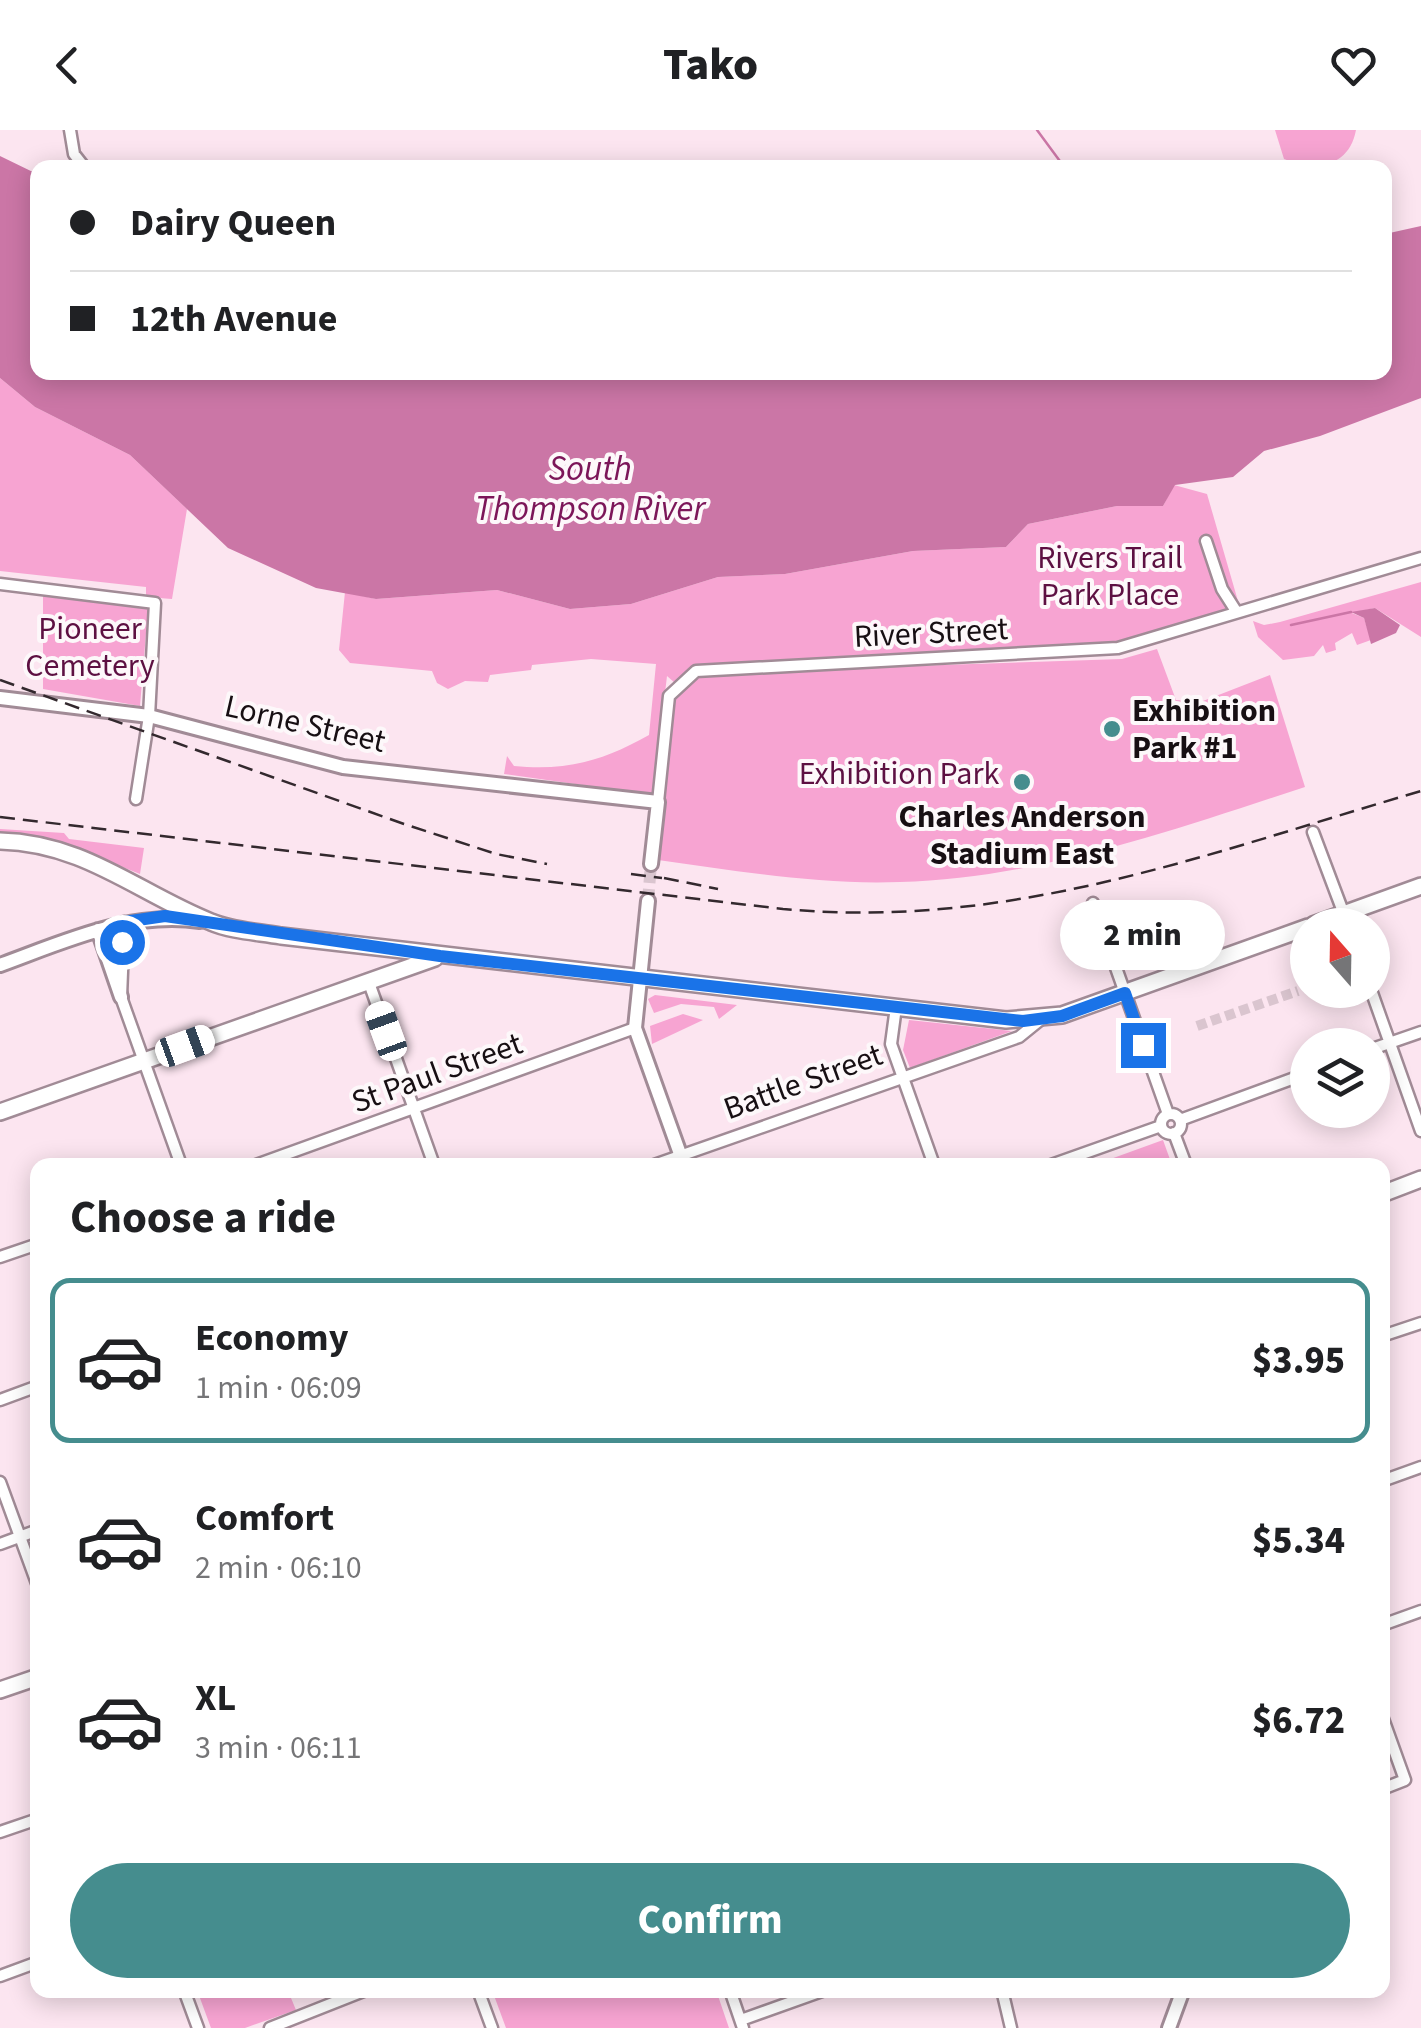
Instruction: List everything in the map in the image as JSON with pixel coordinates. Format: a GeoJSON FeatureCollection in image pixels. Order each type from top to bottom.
{"type":"FeatureCollection","features":[{"type":"Feature","properties":{"kind":"main road"},"geometry":{"type":"LineString","coordinates":[[0,841],[57,850],[106,867],[213,923],[440,956],[896,1008],[1040,1020]]}},
{"type":"Feature","properties":{"kind":"main road","name":"Battle Street"},"geometry":{"type":"LineString","coordinates":[[1371,908],[1421,886]]}},
{"type":"Feature","properties":{"kind":"main road","name":"Battle Street"},"geometry":{"type":"LineString","coordinates":[[1040,1020],[1290,933]]}},
{"type":"Feature","properties":{"kind":"main road"},"geometry":{"type":"LineString","coordinates":[[0,1112],[440,956]]}},
{"type":"Feature","properties":{"kind":"main road"},"geometry":{"type":"LineString","coordinates":[[1390,1191],[1421,1179]]}},
{"type":"Feature","properties":{"kind":"main road"},"geometry":{"type":"LineString","coordinates":[[0,1690],[30,1679]]}},
{"type":"Feature","properties":{"kind":"street"},"geometry":{"type":"LineString","coordinates":[[70,130],[79,160]]}},
{"type":"Feature","properties":{"kind":"street"},"geometry":{"type":"LineString","coordinates":[[1206,542],[1222,589],[1236,611]]}},
{"type":"Feature","properties":{"kind":"street","name":"River Street"},"geometry":{"type":"LineString","coordinates":[[658,802],[669,696],[696,670],[1118,648],[1421,558]]}},
{"type":"Feature","properties":{"kind":"street"},"geometry":{"type":"LineString","coordinates":[[0,584],[155,603],[149,716],[136,799]]}},
{"type":"Feature","properties":{"kind":"street","name":"Lorne Street"},"geometry":{"type":"LineString","coordinates":[[0,698],[149,716],[343,767],[658,802]]}},
{"type":"Feature","properties":{"kind":"street"},"geometry":{"type":"LineString","coordinates":[[651,864],[658,802]]}},
{"type":"Feature","properties":{"kind":"street"},"geometry":{"type":"LineString","coordinates":[[1313,832],[1342,908]]}},
{"type":"Feature","properties":{"kind":"street"},"geometry":{"type":"LineString","coordinates":[[648,901],[634,1028],[681,1158]]}},
{"type":"Feature","properties":{"kind":"street"},"geometry":{"type":"LineString","coordinates":[[1093,904],[1168,1114],[1180,1120]]}},
{"type":"Feature","properties":{"kind":"street"},"geometry":{"type":"LineString","coordinates":[[0,966],[124,922],[165,916],[213,923]]}},
{"type":"Feature","properties":{"kind":"street"},"geometry":{"type":"LineString","coordinates":[[121,997],[124,922]]}},
{"type":"Feature","properties":{"kind":"street"},"geometry":{"type":"LineString","coordinates":[[98,930],[178,1158]]}},
{"type":"Feature","properties":{"kind":"street"},"geometry":{"type":"LineString","coordinates":[[368,980],[431,1158]]}},
{"type":"Feature","properties":{"kind":"street"},"geometry":{"type":"LineString","coordinates":[[896,1008],[891,1044],[932,1158]]}},
{"type":"Feature","properties":{"kind":"street","name":"Battle Street"},"geometry":{"type":"LineString","coordinates":[[687,1158],[903,1075],[1020,1037],[1040,1020]]}},
{"type":"Feature","properties":{"kind":"street","name":"St Paul Street"},"geometry":{"type":"LineString","coordinates":[[275,1158],[634,1028]]}},
{"type":"Feature","properties":{"kind":"street"},"geometry":{"type":"LineString","coordinates":[[1390,1043],[1421,1032]]}},
{"type":"Feature","properties":{"kind":"street"},"geometry":{"type":"LineString","coordinates":[[1390,1049],[1421,1130]]}},
{"type":"Feature","properties":{"kind":"street"},"geometry":{"type":"LineString","coordinates":[[1174,1133],[1180,1120],[1290,1080]]}},
{"type":"Feature","properties":{"kind":"street"},"geometry":{"type":"LineString","coordinates":[[1071,1158],[1161,1126],[1168,1114]]}},
{"type":"Feature","properties":{"kind":"street"},"geometry":{"type":"LineString","coordinates":[[1161,1126],[1174,1133],[1183,1158]]}},
{"type":"Feature","properties":{"kind":"street"},"geometry":{"type":"LineString","coordinates":[[0,1257],[30,1247]]}},
{"type":"Feature","properties":{"kind":"street"},"geometry":{"type":"LineString","coordinates":[[1390,1333],[1421,1323]]}},
{"type":"Feature","properties":{"kind":"street"},"geometry":{"type":"LineString","coordinates":[[0,1400],[30,1389]]}},
{"type":"Feature","properties":{"kind":"street"},"geometry":{"type":"LineString","coordinates":[[1390,1478],[1421,1468]]}},
{"type":"Feature","properties":{"kind":"street"},"geometry":{"type":"LineString","coordinates":[[0,1482],[30,1564]]}},
{"type":"Feature","properties":{"kind":"street"},"geometry":{"type":"LineString","coordinates":[[0,1544],[30,1533]]}},
{"type":"Feature","properties":{"kind":"street"},"geometry":{"type":"LineString","coordinates":[[1390,1622],[1421,1611]]}},
{"type":"Feature","properties":{"kind":"street"},"geometry":{"type":"LineString","coordinates":[[1390,1738],[1405,1780],[1390,1786]]}},
{"type":"Feature","properties":{"kind":"street"},"geometry":{"type":"LineString","coordinates":[[0,1832],[30,1822]]}},
{"type":"Feature","properties":{"kind":"street"},"geometry":{"type":"LineString","coordinates":[[0,1976],[30,1965]]}},
{"type":"Feature","properties":{"kind":"street"},"geometry":{"type":"LineString","coordinates":[[187,1998],[198,2028]]}},
{"type":"Feature","properties":{"kind":"street"},"geometry":{"type":"LineString","coordinates":[[270,2028],[346,1998]]}},
{"type":"Feature","properties":{"kind":"street"},"geometry":{"type":"LineString","coordinates":[[481,1998],[492,2028]]}},
{"type":"Feature","properties":{"kind":"street"},"geometry":{"type":"LineString","coordinates":[[733,1998],[742,2024],[805,1998]]}},
{"type":"Feature","properties":{"kind":"street"},"geometry":{"type":"LineString","coordinates":[[1004,1998],[1011,2028]]}},
{"type":"Feature","properties":{"kind":"street"},"geometry":{"type":"LineString","coordinates":[[1169,2028],[1179,1998]]}},
{"type":"Feature","properties":{"kind":"green space"},"geometry":{"type":"Polygon","coordinates":[[[1275,130],[1356,130],[1346,152],[1336,160],[1284,159],[1275,130]]]}},
{"type":"Feature","properties":{"kind":"green space"},"geometry":{"type":"Polygon","coordinates":[[[0,378],[35,407],[130,455],[187,509],[172,599],[146,597],[146,587],[0,571],[0,378]]]}},
{"type":"Feature","properties":{"kind":"green space","name":"Rivers Trail Park Place"},"geometry":{"type":"Polygon","coordinates":[[[1174,485],[1207,494],[1240,608],[1118,645],[694,668],[675,683],[667,676],[653,795],[504,774],[507,756],[514,766],[568,765],[600,758],[649,735],[656,664],[591,659],[532,665],[531,670],[490,675],[488,682],[465,681],[448,689],[437,683],[432,671],[350,663],[339,650],[345,592],[376,599],[497,590],[570,609],[631,604],[718,577],[785,574],[913,551],[1006,547],[1028,524],[1117,506],[1163,506],[1174,485]]]}},
{"type":"Feature","properties":{"kind":"green space"},"geometry":{"type":"Polygon","coordinates":[[[1421,582],[1421,637],[1375,608],[1352,613],[1364,618],[1371,640],[1357,645],[1352,633],[1335,643],[1336,650],[1326,653],[1323,645],[1314,656],[1283,660],[1258,637],[1253,621],[1264,625],[1280,622],[1421,582]]]}},
{"type":"Feature","properties":{"kind":"green space","name":"Pioneer Cemetery"},"geometry":{"type":"Polygon","coordinates":[[[43,593],[148,609],[140,706],[43,689],[43,593]]]}},
{"type":"Feature","properties":{"kind":"green space","name":"Exhibition Park"},"geometry":{"type":"Polygon","coordinates":[[[1157,649],[1176,700],[1203,701],[1270,675],[1305,787],[1106,849],[1004,872],[952,879],[839,881],[658,860],[673,697],[698,673],[1122,659],[1157,649]]]}},
{"type":"Feature","properties":{"kind":"green space"},"geometry":{"type":"Polygon","coordinates":[[[0,829],[64,833],[69,839],[144,848],[140,874],[87,853],[0,836],[0,829]]]}},
{"type":"Feature","properties":{"kind":"green space"},"geometry":{"type":"Polygon","coordinates":[[[655,995],[737,1005],[719,1019],[714,1007],[681,1004],[654,1013],[648,999],[655,995]]]}},
{"type":"Feature","properties":{"kind":"green space"},"geometry":{"type":"Polygon","coordinates":[[[683,1014],[703,1020],[652,1044],[650,1026],[683,1014]]]}},
{"type":"Feature","properties":{"kind":"green space"},"geometry":{"type":"Polygon","coordinates":[[[909,1020],[1012,1031],[910,1068],[903,1050],[909,1020]]]}},
{"type":"Feature","properties":{"kind":"green space"},"geometry":{"type":"Polygon","coordinates":[[[1163,1140],[1169,1158],[1113,1158],[1163,1140]]]}},
{"type":"Feature","properties":{"kind":"green space"},"geometry":{"type":"Polygon","coordinates":[[[200,1998],[291,1998],[296,2010],[245,2028],[211,2028],[200,1998]]]}},
{"type":"Feature","properties":{"kind":"green space"},"geometry":{"type":"Polygon","coordinates":[[[495,1998],[719,1998],[729,2028],[506,2028],[495,1998]]]}},
{"type":"Feature","properties":{"kind":"water","name":"South Thompson River"},"geometry":{"type":"Polygon","coordinates":[[[0,156],[30,171],[30,380],[1392,380],[1392,232],[1421,226],[1421,398],[1320,436],[1264,451],[1233,477],[1175,485],[1163,506],[1117,506],[1028,524],[1006,547],[913,551],[785,574],[718,577],[631,604],[570,609],[497,590],[376,599],[316,588],[228,548],[130,455],[35,407],[0,378],[0,156]]]}},
{"type":"Feature","properties":{"kind":"water"},"geometry":{"type":"Polygon","coordinates":[[[1375,608],[1400,625],[1396,633],[1371,644],[1364,618],[1351,612],[1375,608]]]}},
{"type":"Feature","properties":{"kind":"waterway"},"geometry":{"type":"LineString","coordinates":[[1037,130],[1059,160]]}},
{"type":"Feature","properties":{"kind":"waterway"},"geometry":{"type":"LineString","coordinates":[[1291,625],[1351,612]]}},
{"type":"Feature","properties":{"kind":"tunnel"},"geometry":{"type":"LineString","coordinates":[[648,901],[651,864]]}},
{"type":"Feature","properties":{"kind":"tunnel"},"geometry":{"type":"LineString","coordinates":[[1197,1026],[1290,994]]}},
{"type":"Feature","properties":{"kind":"railway"},"geometry":{"type":"LineString","coordinates":[[0,680],[404,824],[496,854],[547,864]]}},
{"type":"Feature","properties":{"kind":"railway"},"geometry":{"type":"LineString","coordinates":[[0,817],[783,909],[867,913],[1029,898],[1107,882],[1421,791]]}},
{"type":"Feature","properties":{"kind":"railway"},"geometry":{"type":"LineString","coordinates":[[631,874],[662,878]]}},
{"type":"Feature","properties":{"kind":"railway"},"geometry":{"type":"LineString","coordinates":[[664,878],[718,889]]}},
{"type":"Feature","properties":{"kind":"place","name":"Exhibition Park #1"},"geometry":{"type":"Point","coordinates":[1112,729]}},
{"type":"Feature","properties":{"kind":"place","name":"Charles Anderson Stadium East"},"geometry":{"type":"Point","coordinates":[1022,782]}},
{"type":"Feature","properties":{"kind":"route"},"geometry":{"type":"LineString","coordinates":[[122,942],[124,922],[165,916],[281,936],[440,956],[1023,1021],[1062,1016],[1125,993],[1143,1045]]}}]}
